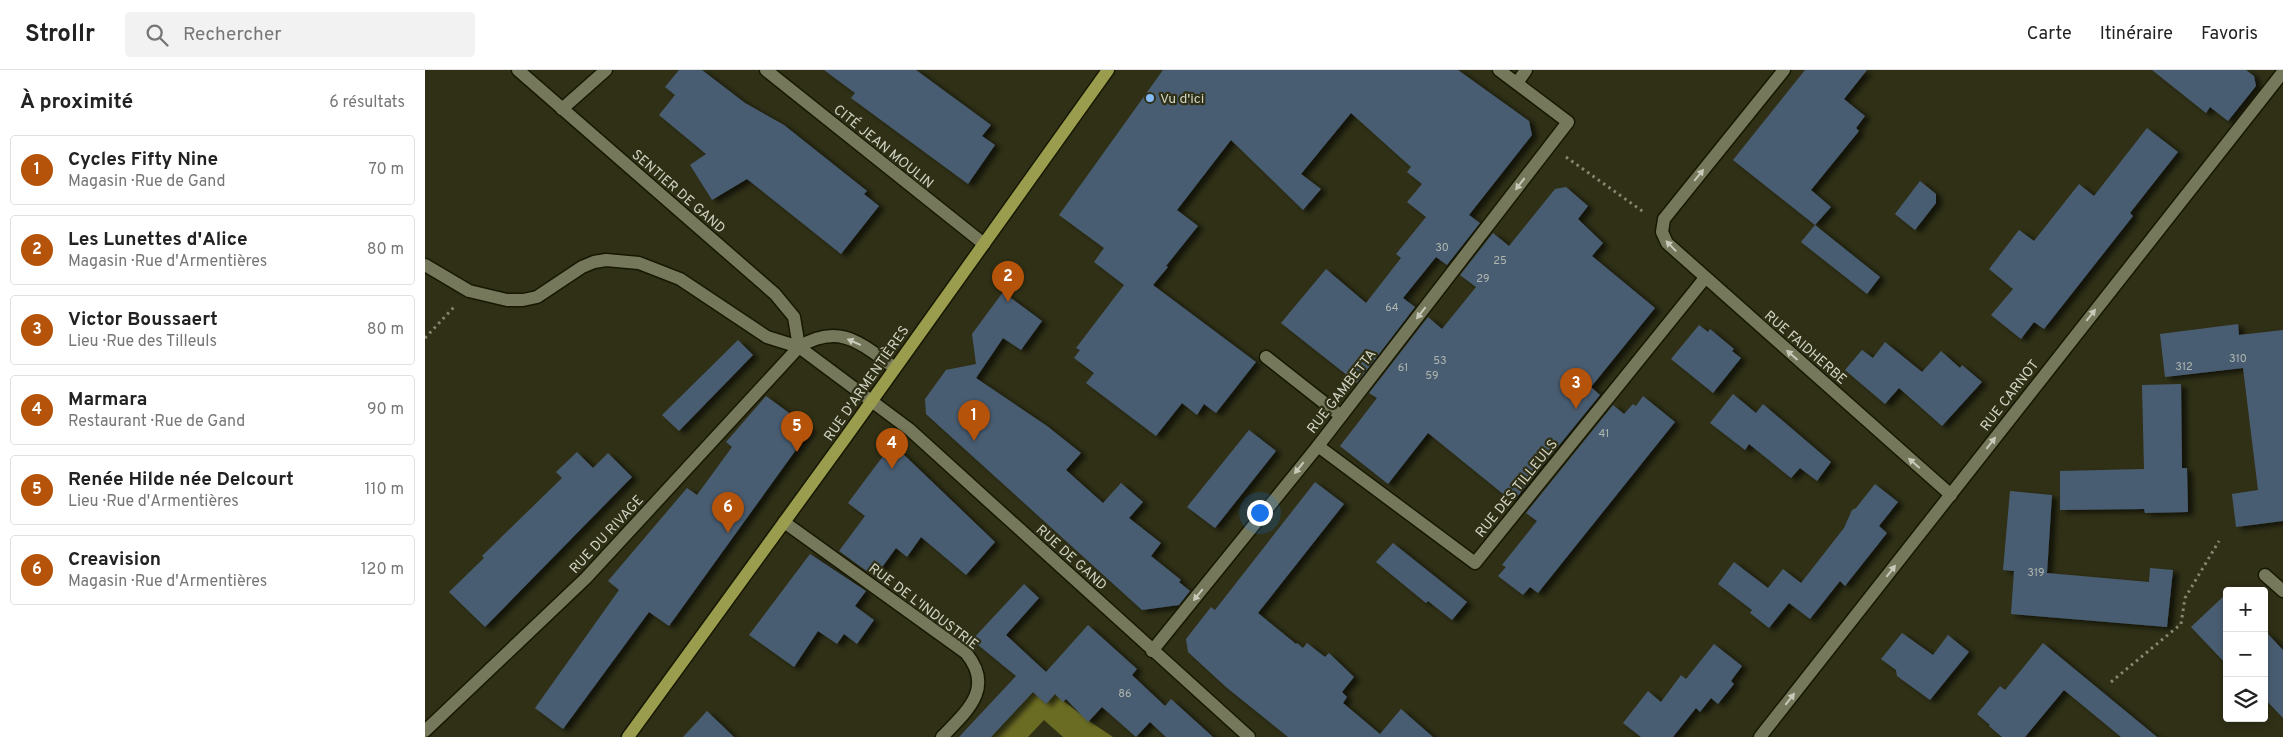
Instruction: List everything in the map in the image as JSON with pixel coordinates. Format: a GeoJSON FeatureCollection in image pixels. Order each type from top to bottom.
{"type":"FeatureCollection","features":[{"type":"Feature","properties":{"kind":"main road","name":"RUE D'ARMENTIÈRES"},"geometry":{"type":"LineString","coordinates":[[628,737],[1109,70]]}},
{"type":"Feature","properties":{"kind":"street","name":"SENTIER DE GAND"},"geometry":{"type":"LineString","coordinates":[[518,70],[779,298],[793,317],[799,347]]}},
{"type":"Feature","properties":{"kind":"street"},"geometry":{"type":"LineString","coordinates":[[562,109],[606,70]]}},
{"type":"Feature","properties":{"kind":"street","name":"CITÉ JEAN MOULIN"},"geometry":{"type":"LineString","coordinates":[[766,70],[984,244]]}},
{"type":"Feature","properties":{"kind":"street"},"geometry":{"type":"LineString","coordinates":[[1499,70],[1568,122],[1550,146]]}},
{"type":"Feature","properties":{"kind":"street"},"geometry":{"type":"LineString","coordinates":[[1517,83],[1526,70]]}},
{"type":"Feature","properties":{"kind":"street"},"geometry":{"type":"LineString","coordinates":[[1662,224],[1784,70]]}},
{"type":"Feature","properties":{"kind":"street","name":"RUE CARNOT"},"geometry":{"type":"LineString","coordinates":[[1760,737],[2283,72]]}},
{"type":"Feature","properties":{"kind":"street","name":"RUE GAMBETTA"},"geometry":{"type":"LineString","coordinates":[[1153,651],[1341,416],[1550,146]]}},
{"type":"Feature","properties":{"kind":"street","name":"RUE FAIDHERBE"},"geometry":{"type":"LineString","coordinates":[[1662,224],[1662,232],[1667,243],[1951,495]]}},
{"type":"Feature","properties":{"kind":"street"},"geometry":{"type":"LineString","coordinates":[[425,265],[469,291],[507,300],[523,300],[537,297],[582,267],[594,262],[623,260],[639,263],[680,279],[767,337],[799,347],[871,401]]}},
{"type":"Feature","properties":{"kind":"street","name":"RUE DES TILLEULS"},"geometry":{"type":"LineString","coordinates":[[1317,446],[1475,563],[1705,278]]}},
{"type":"Feature","properties":{"kind":"street","name":"RUE DU RIVAGE"},"geometry":{"type":"LineString","coordinates":[[425,731],[586,578],[799,347],[822,336],[840,336],[866,347],[895,368]]}},
{"type":"Feature","properties":{"kind":"street"},"geometry":{"type":"LineString","coordinates":[[1266,357],[1341,416]]}},
{"type":"Feature","properties":{"kind":"street","name":"RUE DE GAND"},"geometry":{"type":"LineString","coordinates":[[871,401],[909,428],[1249,737]]}},
{"type":"Feature","properties":{"kind":"street","name":"RUE DE L'INDUSTRIE"},"geometry":{"type":"LineString","coordinates":[[784,522],[966,653],[974,662],[979,682],[977,694],[970,709],[942,737]]}},
{"type":"Feature","properties":{"kind":"street"},"geometry":{"type":"LineString","coordinates":[[2265,574],[2283,591]]}},
{"type":"Feature","properties":{"kind":"path"},"geometry":{"type":"LineString","coordinates":[[1550,146],[1662,224]]}},
{"type":"Feature","properties":{"kind":"path"},"geometry":{"type":"LineString","coordinates":[[425,338],[469,291]]}},
{"type":"Feature","properties":{"kind":"path"},"geometry":{"type":"LineString","coordinates":[[2111,682],[2181,624],[2185,598],[2219,541]]}},
{"type":"Feature","properties":{"kind":"shaded area"},"geometry":{"type":"Polygon","coordinates":[[[1033,692],[1046,704],[1055,694],[1113,737],[1063,737],[1044,720],[1028,737],[991,737],[1033,692]]]}},
{"type":"Feature","properties":{"kind":"building"},"geometry":{"type":"Polygon","coordinates":[[[679,70],[702,70],[745,103],[784,125],[867,191],[864,194],[879,206],[841,254],[747,179],[712,200],[690,165],[706,154],[659,115],[675,95],[665,87],[679,70]]]}},
{"type":"Feature","properties":{"kind":"building"},"geometry":{"type":"Polygon","coordinates":[[[824,70],[916,70],[991,125],[982,136],[995,145],[968,184],[851,98],[855,93],[824,70]]]}},
{"type":"Feature","properties":{"kind":"building"},"geometry":{"type":"Polygon","coordinates":[[[1163,70],[1458,70],[1529,121],[1532,135],[1469,215],[1480,223],[1447,265],[1436,257],[1403,298],[1415,307],[1357,383],[1281,323],[1326,269],[1366,303],[1401,258],[1396,254],[1426,217],[1407,202],[1422,184],[1407,172],[1411,167],[1351,113],[1301,174],[1321,189],[1303,210],[1231,140],[1177,210],[1198,226],[1153,285],[1256,362],[1216,413],[1204,404],[1197,415],[1182,403],[1156,436],[1086,383],[1094,373],[1074,358],[1080,350],[1076,348],[1124,285],[1094,262],[1104,248],[1059,215],[1163,70]]]}},
{"type":"Feature","properties":{"kind":"building"},"geometry":{"type":"Polygon","coordinates":[[[1805,70],[1867,70],[1844,99],[1865,116],[1856,128],[1859,131],[1811,190],[1831,207],[1815,225],[1733,160],[1805,70]]]}},
{"type":"Feature","properties":{"kind":"building"},"geometry":{"type":"Polygon","coordinates":[[[2152,70],[2246,70],[2254,76],[2256,86],[2228,121],[2210,107],[2206,113],[2152,70]]]}},
{"type":"Feature","properties":{"kind":"building"},"geometry":{"type":"Polygon","coordinates":[[[2147,128],[2178,152],[2130,213],[2133,216],[2044,329],[2034,322],[2021,339],[1991,315],[2013,289],[1989,269],[2019,230],[2034,241],[2079,184],[2094,196],[2147,128]]]}},
{"type":"Feature","properties":{"kind":"building"},"geometry":{"type":"Polygon","coordinates":[[[1920,181],[1936,194],[1936,203],[1915,230],[1895,214],[1920,181]]]}},
{"type":"Feature","properties":{"kind":"building"},"geometry":{"type":"Polygon","coordinates":[[[1566,187],[1588,206],[1578,219],[1603,243],[1592,256],[1655,308],[1591,387],[1600,395],[1513,502],[1428,433],[1388,484],[1340,446],[1377,398],[1369,393],[1428,317],[1442,329],[1476,287],[1460,275],[1493,233],[1509,246],[1555,189],[1566,187]]]}},
{"type":"Feature","properties":{"kind":"building"},"geometry":{"type":"Polygon","coordinates":[[[1815,225],[1880,277],[1867,294],[1801,242],[1815,225]]]}},
{"type":"Feature","properties":{"kind":"building"},"geometry":{"type":"Polygon","coordinates":[[[1003,292],[1042,321],[1021,350],[1003,338],[976,378],[1047,426],[1081,453],[1066,470],[1103,503],[1121,483],[1143,502],[1129,518],[1161,543],[1151,556],[1181,580],[1179,582],[1190,591],[1179,605],[1142,610],[926,414],[925,399],[946,370],[976,364],[972,334],[1003,292]]]}},
{"type":"Feature","properties":{"kind":"building"},"geometry":{"type":"Polygon","coordinates":[[[2238,324],[2239,335],[2283,330],[2283,521],[2236,527],[2232,494],[2258,490],[2243,368],[2165,377],[2160,334],[2238,324]]]}},
{"type":"Feature","properties":{"kind":"building"},"geometry":{"type":"Polygon","coordinates":[[[1699,325],[1708,332],[1710,329],[1734,349],[1732,351],[1741,358],[1713,393],[1671,359],[1699,325]]]}},
{"type":"Feature","properties":{"kind":"building"},"geometry":{"type":"Polygon","coordinates":[[[738,340],[753,355],[679,431],[662,415],[738,340]]]}},
{"type":"Feature","properties":{"kind":"building"},"geometry":{"type":"Polygon","coordinates":[[[1885,342],[1922,372],[1941,351],[1960,368],[1962,365],[1982,382],[1942,426],[1899,388],[1885,404],[1845,370],[1862,350],[1873,358],[1885,342]]]}},
{"type":"Feature","properties":{"kind":"building"},"geometry":{"type":"Polygon","coordinates":[[[2181,384],[2182,468],[2187,468],[2188,512],[2145,513],[2144,509],[2060,510],[2060,471],[2144,469],[2142,385],[2181,384]]]}},
{"type":"Feature","properties":{"kind":"building"},"geometry":{"type":"Polygon","coordinates":[[[1733,394],[1756,413],[1763,404],[1831,462],[1817,481],[1800,468],[1791,478],[1749,444],[1745,450],[1710,423],[1733,394]]]}},
{"type":"Feature","properties":{"kind":"building"},"geometry":{"type":"Polygon","coordinates":[[[766,396],[811,429],[669,626],[649,612],[563,729],[535,708],[619,590],[608,581],[687,488],[697,495],[732,447],[726,442],[766,396]]]}},
{"type":"Feature","properties":{"kind":"building"},"geometry":{"type":"Polygon","coordinates":[[[1643,396],[1675,422],[1538,593],[1530,587],[1523,595],[1498,576],[1506,567],[1502,565],[1537,521],[1526,513],[1613,405],[1624,414],[1633,404],[1636,406],[1643,396]]]}},
{"type":"Feature","properties":{"kind":"building"},"geometry":{"type":"Polygon","coordinates":[[[1249,430],[1276,451],[1215,528],[1187,507],[1249,430]]]}},
{"type":"Feature","properties":{"kind":"building"},"geometry":{"type":"Polygon","coordinates":[[[900,451],[995,542],[966,575],[921,537],[907,557],[896,548],[875,577],[839,551],[865,516],[848,503],[886,452],[900,451]]]}},
{"type":"Feature","properties":{"kind":"building"},"geometry":{"type":"Polygon","coordinates":[[[577,452],[593,468],[608,453],[632,477],[485,627],[449,592],[484,558],[482,556],[562,478],[556,472],[577,452]]]}},
{"type":"Feature","properties":{"kind":"building"},"geometry":{"type":"Polygon","coordinates":[[[1315,482],[1344,504],[1258,613],[1303,648],[1307,643],[1325,657],[1329,653],[1354,677],[1342,692],[1347,697],[1343,703],[1380,734],[1401,709],[1433,737],[1288,737],[1226,687],[1188,652],[1186,639],[1211,607],[1215,610],[1315,482]]]}},
{"type":"Feature","properties":{"kind":"building"},"geometry":{"type":"Polygon","coordinates":[[[1875,484],[1898,502],[1879,526],[1887,533],[1845,586],[1840,581],[1810,619],[1789,603],[1769,628],[1750,613],[1752,610],[1718,584],[1734,562],[1768,588],[1783,569],[1801,583],[1844,528],[1852,510],[1856,508],[1875,484]]]}},
{"type":"Feature","properties":{"kind":"building"},"geometry":{"type":"Polygon","coordinates":[[[2010,491],[2052,495],[2047,573],[2149,582],[2150,568],[2173,570],[2167,627],[2011,614],[2014,571],[2003,570],[2010,491]]]}},
{"type":"Feature","properties":{"kind":"building"},"geometry":{"type":"Polygon","coordinates":[[[1393,543],[1467,602],[1452,620],[1428,601],[1426,603],[1376,562],[1393,543]]]}},
{"type":"Feature","properties":{"kind":"building"},"geometry":{"type":"Polygon","coordinates":[[[810,554],[866,591],[855,606],[874,620],[857,644],[844,634],[837,644],[818,631],[794,667],[749,635],[810,554]]]}},
{"type":"Feature","properties":{"kind":"building"},"geometry":{"type":"Polygon","coordinates":[[[1024,584],[1039,598],[1006,635],[1046,672],[1088,625],[1137,669],[1132,675],[1165,706],[1171,699],[1213,737],[1166,737],[1150,722],[1136,737],[1102,707],[1088,722],[1066,699],[1063,702],[1055,694],[1046,704],[1033,692],[991,737],[959,737],[1016,676],[972,640],[1024,584]]]}},
{"type":"Feature","properties":{"kind":"building"},"geometry":{"type":"Polygon","coordinates":[[[2223,597],[2223,661],[2191,627],[2223,597]]]}},
{"type":"Feature","properties":{"kind":"building"},"geometry":{"type":"Polygon","coordinates":[[[1902,633],[1933,655],[1948,635],[1969,652],[1930,700],[1897,676],[1896,670],[1881,659],[1902,633]]]}},
{"type":"Feature","properties":{"kind":"building"},"geometry":{"type":"Polygon","coordinates":[[[2268,634],[2283,650],[2283,718],[2268,702],[2268,634]]]}},
{"type":"Feature","properties":{"kind":"building"},"geometry":{"type":"Polygon","coordinates":[[[2043,643],[2157,737],[2121,737],[2064,690],[2025,737],[2002,737],[1977,714],[2000,686],[2005,690],[2043,643]]]}},
{"type":"Feature","properties":{"kind":"building"},"geometry":{"type":"Polygon","coordinates":[[[1714,644],[1742,666],[1731,681],[1734,684],[1718,704],[1711,698],[1700,712],[1696,708],[1673,737],[1641,737],[1623,723],[1648,691],[1661,702],[1681,675],[1686,679],[1714,644]]]}},
{"type":"Feature","properties":{"kind":"building"},"geometry":{"type":"Polygon","coordinates":[[[707,711],[734,737],[683,737],[707,711]]]}},
{"type":"Feature","properties":{"kind":"place","name":"Vu d'ici"},"geometry":{"type":"Point","coordinates":[1150,98]}},
{"type":"Feature","properties":{"kind":"place","name":"Les Lunettes d'Alice"},"geometry":{"type":"Point","coordinates":[1008,302]}},
{"type":"Feature","properties":{"kind":"place","name":"Victor Boussaert"},"geometry":{"type":"Point","coordinates":[1576,409]}},
{"type":"Feature","properties":{"kind":"place","name":"Cycles Fifty Nine"},"geometry":{"type":"Point","coordinates":[974,441]}},
{"type":"Feature","properties":{"kind":"place","name":"Renée Hilde née Delcourt"},"geometry":{"type":"Point","coordinates":[797,452]}},
{"type":"Feature","properties":{"kind":"place","name":"Marmara"},"geometry":{"type":"Point","coordinates":[892,469]}},
{"type":"Feature","properties":{"kind":"place","name":"Creavision"},"geometry":{"type":"Point","coordinates":[728,533]}}]}
